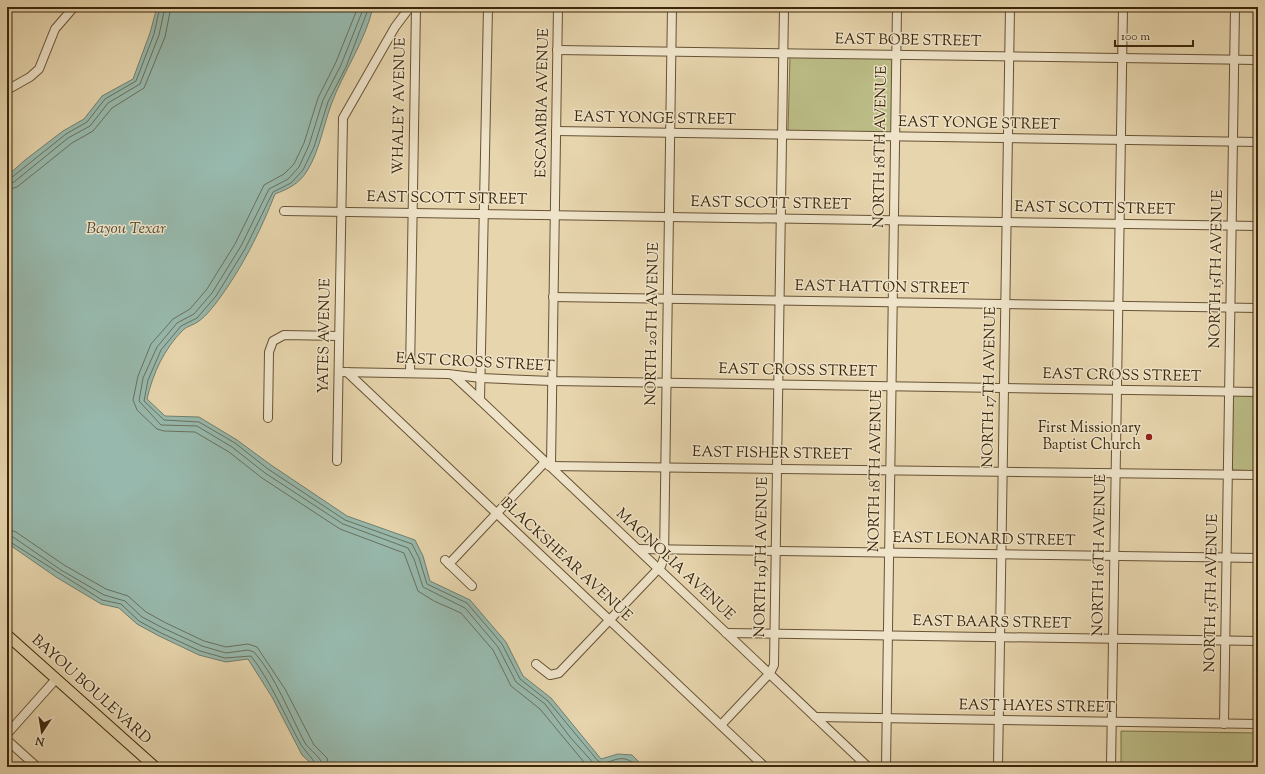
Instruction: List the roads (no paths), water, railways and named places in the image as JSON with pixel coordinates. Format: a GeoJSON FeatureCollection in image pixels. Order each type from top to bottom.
{"type":"FeatureCollection","features":[{"type":"Feature","properties":{"kind":"main road","name":"BAYOU BOULEVARD"},"geometry":{"type":"LineString","coordinates":[[7,635],[155,767]]}},
{"type":"Feature","properties":{"kind":"street"},"geometry":{"type":"LineString","coordinates":[[7,90],[30,77],[39,69],[55,28],[74,7]]}},
{"type":"Feature","properties":{"kind":"street","name":"YATES AVENUE"},"geometry":{"type":"LineString","coordinates":[[337,460],[343,118],[395,28],[410,7]]}},
{"type":"Feature","properties":{"kind":"street","name":"WHALEY AVENUE"},"geometry":{"type":"LineString","coordinates":[[410,373],[416,7]]}},
{"type":"Feature","properties":{"kind":"street"},"geometry":{"type":"LineString","coordinates":[[480,400],[488,7]]}},
{"type":"Feature","properties":{"kind":"street","name":"ESCAMBIA AVENUE"},"geometry":{"type":"LineString","coordinates":[[548,464],[552,381],[558,7]]}},
{"type":"Feature","properties":{"kind":"street","name":"NORTH 20TH AVENUE"},"geometry":{"type":"LineString","coordinates":[[536,664],[550,675],[559,673],[663,562],[672,7]]}},
{"type":"Feature","properties":{"kind":"street","name":"NORTH 19TH AVENUE"},"geometry":{"type":"LineString","coordinates":[[769,674],[774,665],[775,634],[784,7]]}},
{"type":"Feature","properties":{"kind":"street","name":"NORTH 18TH AVENUE"},"geometry":{"type":"LineString","coordinates":[[886,767],[897,7]]}},
{"type":"Feature","properties":{"kind":"street","name":"NORTH 17TH AVENUE"},"geometry":{"type":"LineString","coordinates":[[998,767],[1010,7]]}},
{"type":"Feature","properties":{"kind":"street","name":"NORTH 16TH AVENUE"},"geometry":{"type":"LineString","coordinates":[[1111,767],[1122,7]]}},
{"type":"Feature","properties":{"kind":"street","name":"NORTH 15TH AVENUE"},"geometry":{"type":"LineString","coordinates":[[1224,724],[1235,7]]}},
{"type":"Feature","properties":{"kind":"street","name":"EAST BOBE STREET"},"geometry":{"type":"LineString","coordinates":[[557,50],[1258,60]]}},
{"type":"Feature","properties":{"kind":"street","name":"EAST YONGE STREET"},"geometry":{"type":"LineString","coordinates":[[556,131],[1258,142]]}},
{"type":"Feature","properties":{"kind":"street","name":"EAST SCOTT STREET"},"geometry":{"type":"LineString","coordinates":[[284,211],[1258,226]]}},
{"type":"Feature","properties":{"kind":"street","name":"EAST HATTON STREET"},"geometry":{"type":"LineString","coordinates":[[553,297],[1258,308]]}},
{"type":"Feature","properties":{"kind":"street"},"geometry":{"type":"LineString","coordinates":[[268,418],[269,352],[273,341],[284,335],[340,336]]}},
{"type":"Feature","properties":{"kind":"street","name":"EAST CROSS STREET"},"geometry":{"type":"LineString","coordinates":[[339,372],[448,374],[481,378],[552,381],[1258,392]]}},
{"type":"Feature","properties":{"kind":"street","name":"BLACKSHEAR AVENUE"},"geometry":{"type":"LineString","coordinates":[[348,372],[765,767]]}},
{"type":"Feature","properties":{"kind":"street","name":"MAGNOLIA AVENUE"},"geometry":{"type":"LineString","coordinates":[[448,374],[456,377],[868,767]]}},
{"type":"Feature","properties":{"kind":"street"},"geometry":{"type":"LineString","coordinates":[[472,586],[447,562],[548,464]]}},
{"type":"Feature","properties":{"kind":"street","name":"EAST FISHER STREET"},"geometry":{"type":"LineString","coordinates":[[548,464],[1258,475]]}},
{"type":"Feature","properties":{"kind":"street","name":"EAST LEONARD STREET"},"geometry":{"type":"LineString","coordinates":[[638,550],[664,549],[1258,558]]}},
{"type":"Feature","properties":{"kind":"street","name":"EAST BAARS STREET"},"geometry":{"type":"LineString","coordinates":[[726,633],[1258,641]]}},
{"type":"Feature","properties":{"kind":"street"},"geometry":{"type":"LineString","coordinates":[[721,725],[769,674]]}},
{"type":"Feature","properties":{"kind":"street"},"geometry":{"type":"LineString","coordinates":[[7,734],[56,679]]}},
{"type":"Feature","properties":{"kind":"street","name":"EAST HAYES STREET"},"geometry":{"type":"LineString","coordinates":[[815,717],[1258,724]]}},
{"type":"Feature","properties":{"kind":"street"},"geometry":{"type":"LineString","coordinates":[[7,740],[38,767]]}},
{"type":"Feature","properties":{"kind":"water","name":"Bayou Texar"},"geometry":{"type":"Polygon","coordinates":[[[157,7],[373,7],[365,32],[336,93],[328,113],[318,148],[307,171],[304,176],[293,186],[275,194],[264,221],[243,262],[219,299],[202,319],[186,327],[176,337],[165,353],[152,380],[147,399],[165,416],[199,417],[237,440],[271,465],[347,516],[415,540],[423,556],[430,581],[470,600],[506,642],[523,676],[551,698],[601,759],[618,754],[632,755],[644,767],[315,767],[302,755],[272,697],[248,659],[226,662],[199,655],[159,636],[137,624],[119,608],[101,604],[56,577],[7,543],[7,176],[63,131],[84,119],[102,96],[133,79],[150,33],[157,7]]]}},
{"type":"Feature","properties":{"kind":"place","name":"First Missionary Baptist Church"},"geometry":{"type":"Point","coordinates":[1149,437]}}]}
